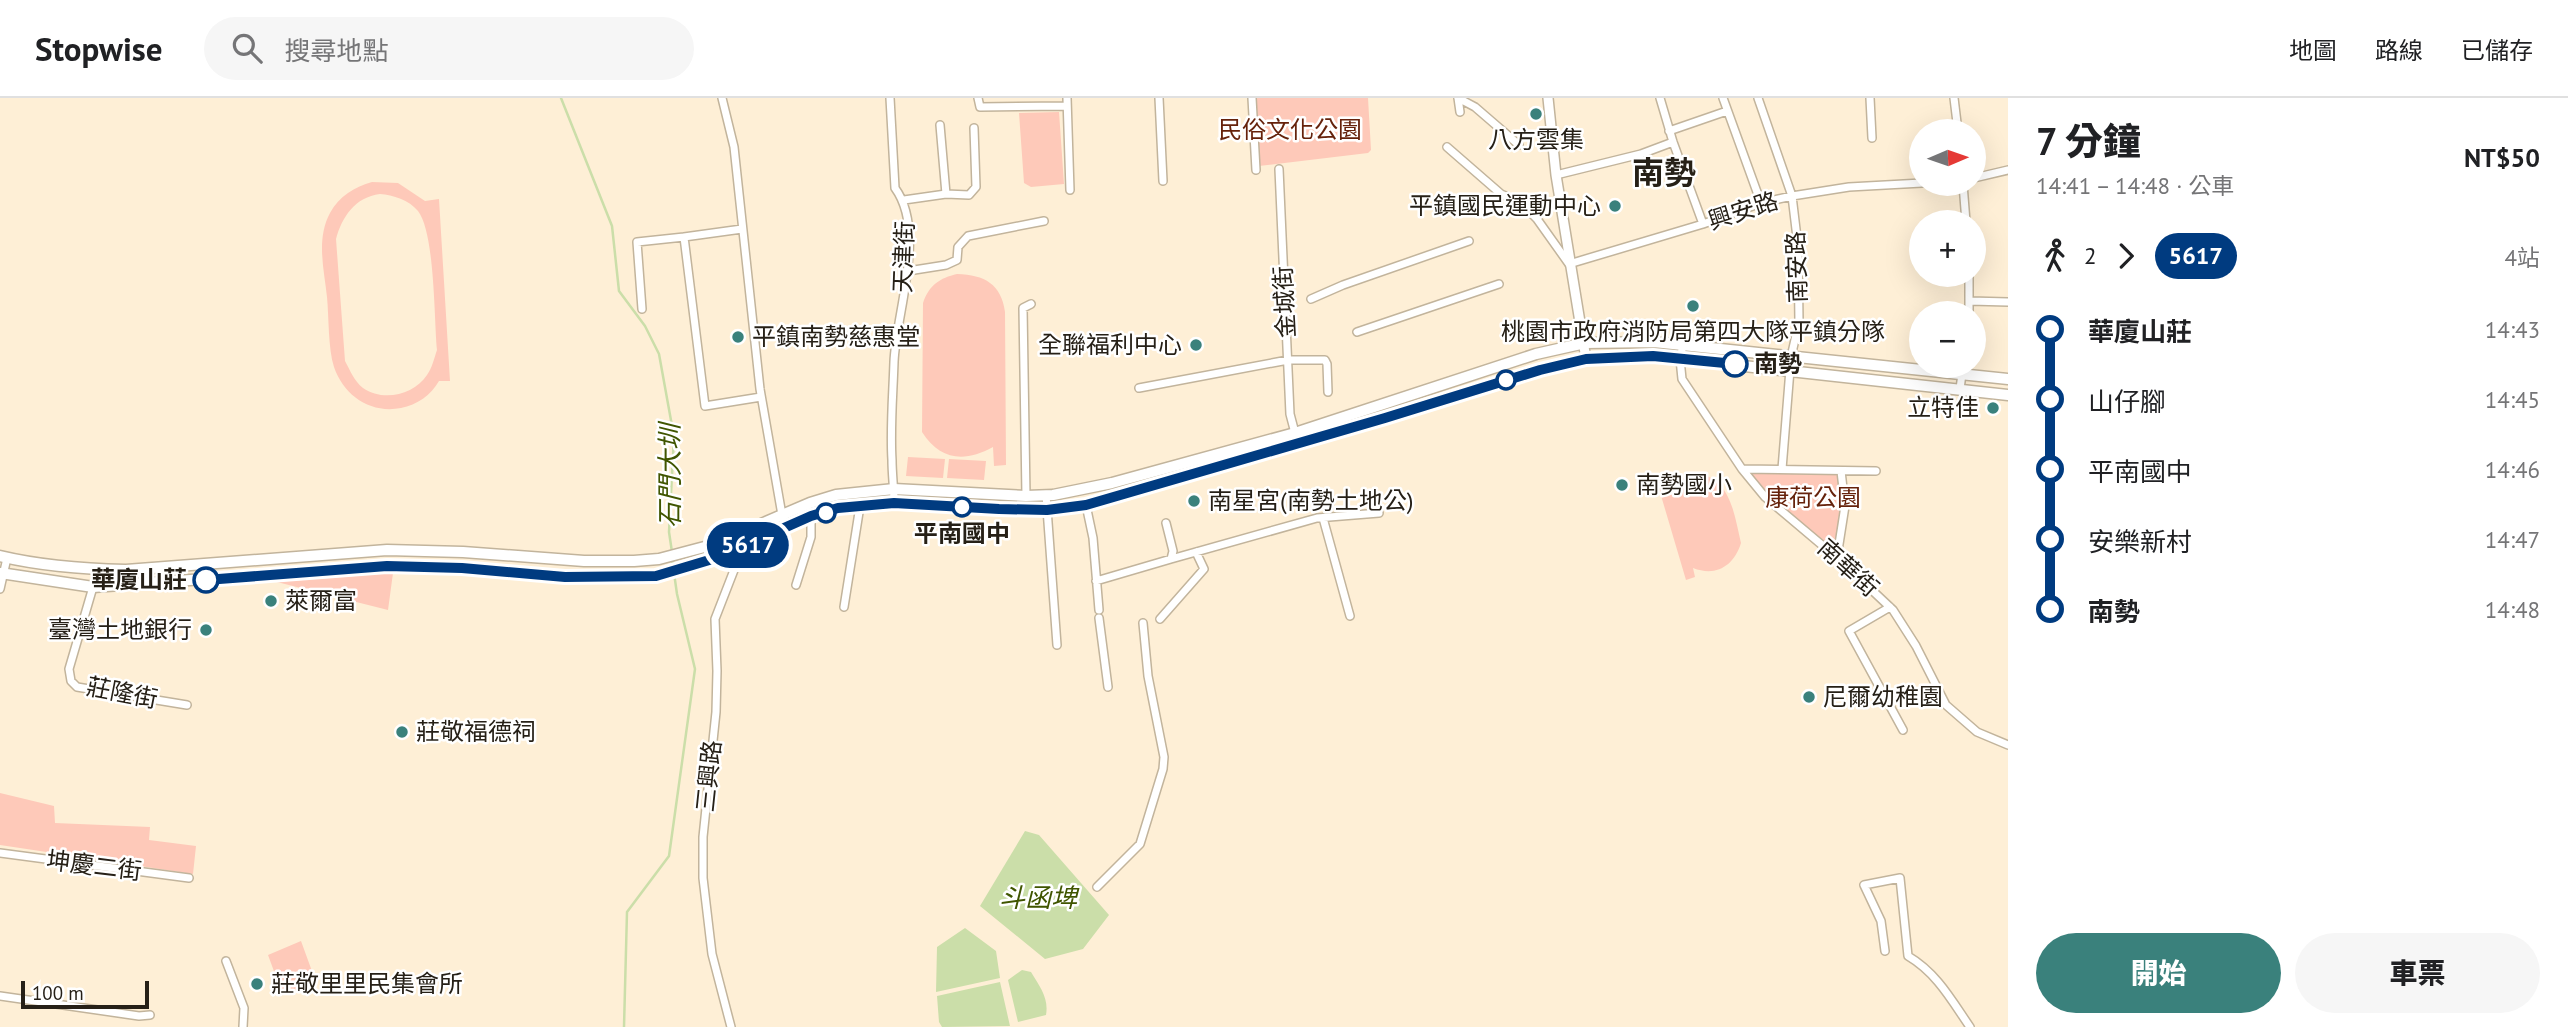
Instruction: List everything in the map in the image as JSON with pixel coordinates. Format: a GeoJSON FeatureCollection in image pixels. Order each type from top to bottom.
{"type":"FeatureCollection","features":[{"type":"Feature","properties":{"kind":"main road"},"geometry":{"type":"LineString","coordinates":[[4,557],[73,568],[126,570],[387,550],[463,552],[584,561],[659,559],[712,545],[836,495],[894,489],[1026,496],[1112,483],[1295,433],[1536,354],[1585,343],[1654,342],[1791,357],[1909,365]]}},
{"type":"Feature","properties":{"kind":"main road"},"geometry":{"type":"LineString","coordinates":[[2,574],[93,587],[387,566],[600,577],[666,574],[744,546],[811,516],[838,508],[894,503],[1047,510],[1086,505],[1540,370],[1586,359],[1653,356],[2008,395]]}},
{"type":"Feature","properties":{"kind":"main road"},"geometry":{"type":"LineString","coordinates":[[1986,374],[2008,379]]}},
{"type":"Feature","properties":{"kind":"street"},"geometry":{"type":"LineString","coordinates":[[722,98],[734,147],[761,397],[786,528]]}},
{"type":"Feature","properties":{"kind":"street","name":"天津街"},"geometry":{"type":"LineString","coordinates":[[890,98],[895,188],[904,200],[907,215],[908,271],[894,358],[891,459],[894,503]]}},
{"type":"Feature","properties":{"kind":"street"},"geometry":{"type":"LineString","coordinates":[[1159,98],[1163,181]]}},
{"type":"Feature","properties":{"kind":"street"},"geometry":{"type":"LineString","coordinates":[[1252,98],[1256,170]]}},
{"type":"Feature","properties":{"kind":"street"},"geometry":{"type":"LineString","coordinates":[[1458,98],[1460,111]]}},
{"type":"Feature","properties":{"kind":"street"},"geometry":{"type":"LineString","coordinates":[[1458,98],[1475,107],[1518,145]]}},
{"type":"Feature","properties":{"kind":"street"},"geometry":{"type":"LineString","coordinates":[[1548,98],[1556,175],[1586,359]]}},
{"type":"Feature","properties":{"kind":"street"},"geometry":{"type":"LineString","coordinates":[[1660,98],[1669,131],[1703,224]]}},
{"type":"Feature","properties":{"kind":"street"},"geometry":{"type":"LineString","coordinates":[[1723,98],[1761,203]]}},
{"type":"Feature","properties":{"kind":"street","name":"南安路"},"geometry":{"type":"LineString","coordinates":[[1758,98],[1792,196],[1798,246],[1799,322],[1791,357],[1782,469]]}},
{"type":"Feature","properties":{"kind":"street"},"geometry":{"type":"LineString","coordinates":[[1870,98],[1872,138]]}},
{"type":"Feature","properties":{"kind":"street"},"geometry":{"type":"LineString","coordinates":[[1954,98],[1957,119]]}},
{"type":"Feature","properties":{"kind":"street"},"geometry":{"type":"LineString","coordinates":[[978,100],[980,107],[1067,102],[1070,190]]}},
{"type":"Feature","properties":{"kind":"street"},"geometry":{"type":"LineString","coordinates":[[1669,131],[1727,111]]}},
{"type":"Feature","properties":{"kind":"street"},"geometry":{"type":"LineString","coordinates":[[940,125],[946,194]]}},
{"type":"Feature","properties":{"kind":"street"},"geometry":{"type":"LineString","coordinates":[[904,200],[946,194],[969,195],[976,187],[974,128]]}},
{"type":"Feature","properties":{"kind":"street"},"geometry":{"type":"LineString","coordinates":[[1556,175],[1641,154],[1673,142]]}},
{"type":"Feature","properties":{"kind":"street"},"geometry":{"type":"LineString","coordinates":[[1447,147],[1501,194],[1520,202],[1537,219],[1569,264]]}},
{"type":"Feature","properties":{"kind":"street","name":"金城街"},"geometry":{"type":"LineString","coordinates":[[1279,169],[1290,414],[1295,433]]}},
{"type":"Feature","properties":{"kind":"street"},"geometry":{"type":"LineString","coordinates":[[1986,175],[2008,170]]}},
{"type":"Feature","properties":{"kind":"street","name":"興安路"},"geometry":{"type":"LineString","coordinates":[[1569,264],[1703,224],[1761,203],[1849,187],[1909,184]]}},
{"type":"Feature","properties":{"kind":"street"},"geometry":{"type":"LineString","coordinates":[[908,271],[946,265],[957,260],[958,247],[968,236],[1044,221]]}},
{"type":"Feature","properties":{"kind":"street"},"geometry":{"type":"LineString","coordinates":[[642,309],[637,242],[742,229]]}},
{"type":"Feature","properties":{"kind":"street"},"geometry":{"type":"LineString","coordinates":[[684,237],[705,406],[761,397]]}},
{"type":"Feature","properties":{"kind":"street"},"geometry":{"type":"LineString","coordinates":[[1311,299],[1343,285],[1469,241]]}},
{"type":"Feature","properties":{"kind":"street"},"geometry":{"type":"LineString","coordinates":[[1357,332],[1499,284]]}},
{"type":"Feature","properties":{"kind":"street"},"geometry":{"type":"LineString","coordinates":[[1969,287],[1970,301]]}},
{"type":"Feature","properties":{"kind":"street"},"geometry":{"type":"LineString","coordinates":[[1986,301],[2008,302]]}},
{"type":"Feature","properties":{"kind":"street"},"geometry":{"type":"LineString","coordinates":[[1026,496],[1023,308],[1031,304]]}},
{"type":"Feature","properties":{"kind":"street","name":"南華街"},"geometry":{"type":"LineString","coordinates":[[1682,345],[1682,379],[1742,469],[1765,497],[1837,557],[1890,607],[1916,646],[1946,705],[1977,732],[2008,746]]}},
{"type":"Feature","properties":{"kind":"street"},"geometry":{"type":"LineString","coordinates":[[1139,388],[1288,360],[1325,360],[1328,392]]}},
{"type":"Feature","properties":{"kind":"street"},"geometry":{"type":"LineString","coordinates":[[1961,389],[1962,378]]}},
{"type":"Feature","properties":{"kind":"street"},"geometry":{"type":"LineString","coordinates":[[1742,469],[1876,471]]}},
{"type":"Feature","properties":{"kind":"street"},"geometry":{"type":"LineString","coordinates":[[1837,557],[1844,506],[1841,471]]}},
{"type":"Feature","properties":{"kind":"street"},"geometry":{"type":"LineString","coordinates":[[1046,495],[1057,645]]}},
{"type":"Feature","properties":{"kind":"street"},"geometry":{"type":"LineString","coordinates":[[1086,505],[1093,538],[1108,687]]}},
{"type":"Feature","properties":{"kind":"street"},"geometry":{"type":"LineString","coordinates":[[844,607],[860,506]]}},
{"type":"Feature","properties":{"kind":"street"},"geometry":{"type":"LineString","coordinates":[[1096,580],[1317,518],[1380,513]]}},
{"type":"Feature","properties":{"kind":"street"},"geometry":{"type":"LineString","coordinates":[[796,585],[811,537],[811,516]]}},
{"type":"Feature","properties":{"kind":"street"},"geometry":{"type":"LineString","coordinates":[[1323,518],[1350,616]]}},
{"type":"Feature","properties":{"kind":"street"},"geometry":{"type":"LineString","coordinates":[[1166,523],[1173,551],[1171,559]]}},
{"type":"Feature","properties":{"kind":"street","name":"三興路"},"geometry":{"type":"LineString","coordinates":[[731,1027],[712,954],[703,878],[703,837],[716,712],[715,620],[750,529]]}},
{"type":"Feature","properties":{"kind":"street"},"geometry":{"type":"LineString","coordinates":[[1160,619],[1205,569],[1196,552]]}},
{"type":"Feature","properties":{"kind":"street"},"geometry":{"type":"LineString","coordinates":[[0,589],[4,557]]}},
{"type":"Feature","properties":{"kind":"street","name":"莊隆街"},"geometry":{"type":"LineString","coordinates":[[93,587],[69,669],[71,681],[78,687],[187,705]]}},
{"type":"Feature","properties":{"kind":"street"},"geometry":{"type":"LineString","coordinates":[[1890,607],[1849,631],[1903,730]]}},
{"type":"Feature","properties":{"kind":"street"},"geometry":{"type":"LineString","coordinates":[[1097,887],[1140,844],[1163,769],[1164,757],[1148,676],[1143,623]]}},
{"type":"Feature","properties":{"kind":"street","name":"坤慶二街"},"geometry":{"type":"LineString","coordinates":[[0,853],[189,878]]}},
{"type":"Feature","properties":{"kind":"street"},"geometry":{"type":"LineString","coordinates":[[1885,951],[1881,921],[1864,885],[1900,878],[1908,957],[1924,966],[1937,980],[1970,1027]]}},
{"type":"Feature","properties":{"kind":"street"},"geometry":{"type":"LineString","coordinates":[[226,961],[244,1008],[243,1027]]}},
{"type":"Feature","properties":{"kind":"street"},"geometry":{"type":"LineString","coordinates":[[0,996],[139,1016],[150,1015]]}},
{"type":"Feature","properties":{"kind":"green space","name":"民俗文化公園"},"geometry":{"type":"Polygon","coordinates":[[[1256,98],[1368,98],[1371,150],[1368,153],[1259,166],[1256,98]]]}},
{"type":"Feature","properties":{"kind":"green space"},"geometry":{"type":"Polygon","coordinates":[[[1059,112],[1064,184],[1031,187],[1024,183],[1019,113],[1059,112]]]}},
{"type":"Feature","properties":{"kind":"green space"},"geometry":{"type":"Polygon","coordinates":[[[372,182],[398,183],[425,201],[439,199],[450,381],[439,381],[423,399],[401,408],[379,408],[360,401],[344,386],[334,367],[331,351],[322,254],[323,233],[330,213],[338,202],[348,193],[372,182]],[[385,195],[363,199],[351,209],[336,239],[345,361],[363,388],[380,395],[406,392],[421,382],[430,369],[437,350],[431,256],[424,222],[410,204],[385,195]]]}},
{"type":"Feature","properties":{"kind":"green space"},"geometry":{"type":"Polygon","coordinates":[[[957,274],[976,276],[990,283],[1003,302],[1006,465],[994,466],[993,447],[972,455],[953,456],[937,448],[922,432],[923,303],[928,291],[936,283],[957,274]]]}},
{"type":"Feature","properties":{"kind":"green space"},"geometry":{"type":"Polygon","coordinates":[[[908,457],[945,459],[943,478],[906,476],[908,457]]]}},
{"type":"Feature","properties":{"kind":"green space"},"geometry":{"type":"Polygon","coordinates":[[[949,459],[986,461],[984,480],[947,478],[949,459]]]}},
{"type":"Feature","properties":{"kind":"green space","name":"康荷公園"},"geometry":{"type":"Polygon","coordinates":[[[1742,469],[1841,471],[1837,557],[1742,469]]]}},
{"type":"Feature","properties":{"kind":"green space"},"geometry":{"type":"Polygon","coordinates":[[[1695,473],[1707,476],[1724,489],[1733,509],[1741,543],[1734,558],[1723,568],[1709,571],[1693,568],[1695,577],[1686,580],[1657,482],[1666,480],[1669,490],[1678,480],[1695,473]]]}},
{"type":"Feature","properties":{"kind":"green space"},"geometry":{"type":"Polygon","coordinates":[[[393,573],[388,610],[277,582],[393,573]]]}},
{"type":"Feature","properties":{"kind":"green space"},"geometry":{"type":"Polygon","coordinates":[[[0,793],[54,806],[55,823],[150,827],[149,840],[196,846],[193,874],[0,845],[0,793]]]}},
{"type":"Feature","properties":{"kind":"green space"},"geometry":{"type":"Polygon","coordinates":[[[301,941],[317,985],[282,993],[268,955],[301,941]]]}},
{"type":"Feature","properties":{"kind":"water","name":"斗函埤"},"geometry":{"type":"Polygon","coordinates":[[[1025,831],[1039,835],[1109,915],[1083,949],[1045,959],[980,906],[1025,831]]]}},
{"type":"Feature","properties":{"kind":"water"},"geometry":{"type":"Polygon","coordinates":[[[965,928],[996,951],[1000,978],[936,992],[937,947],[965,928]]]}},
{"type":"Feature","properties":{"kind":"water","name":"斗函埤"},"geometry":{"type":"Polygon","coordinates":[[[1022,970],[1031,972],[1043,993],[1047,1009],[1046,1015],[1018,1022],[1008,980],[1022,970]]]}},
{"type":"Feature","properties":{"kind":"water","name":"斗函埤"},"geometry":{"type":"Polygon","coordinates":[[[1000,982],[1010,1026],[942,1027],[939,1022],[937,996],[1000,982]]]}},
{"type":"Feature","properties":{"kind":"waterway","name":"石門大圳"},"geometry":{"type":"LineString","coordinates":[[561,98],[612,226],[619,291],[645,326],[659,354],[674,437],[669,532],[672,552]]}},
{"type":"Feature","properties":{"kind":"waterway","name":"石門大圳"},"geometry":{"type":"LineString","coordinates":[[624,1027],[627,912],[669,856],[695,669],[677,594],[672,559]]}},
{"type":"Feature","properties":{"kind":"bus line","name":"5617"},"geometry":{"type":"LineString","coordinates":[[206,580],[387,566],[462,568],[565,577],[656,576],[716,558],[811,516],[838,508],[894,503],[1047,510],[1086,505],[1164,484],[1540,370],[1586,359],[1653,356],[1735,364]]}},
{"type":"Feature","properties":{"kind":"place","name":"八方雲集"},"geometry":{"type":"Point","coordinates":[1536,114]}},
{"type":"Feature","properties":{"kind":"place","name":"平鎮國民運動中心"},"geometry":{"type":"Point","coordinates":[1615,206]}},
{"type":"Feature","properties":{"kind":"place","name":"桃園市政府消防局第四大隊平鎮分隊"},"geometry":{"type":"Point","coordinates":[1693,306]}},
{"type":"Feature","properties":{"kind":"place","name":"平鎮南勢慈惠堂"},"geometry":{"type":"Point","coordinates":[738,337]}},
{"type":"Feature","properties":{"kind":"place","name":"全聯福利中心"},"geometry":{"type":"Point","coordinates":[1196,345]}},
{"type":"Feature","properties":{"kind":"place","name":"南勢"},"geometry":{"type":"Point","coordinates":[1735,364]}},
{"type":"Feature","properties":{"kind":"place","name":"立特佳"},"geometry":{"type":"Point","coordinates":[1993,408]}},
{"type":"Feature","properties":{"kind":"place","name":"南勢國小"},"geometry":{"type":"Point","coordinates":[1622,485]}},
{"type":"Feature","properties":{"kind":"place","name":"南星宮(南勢土地公)"},"geometry":{"type":"Point","coordinates":[1194,501]}},
{"type":"Feature","properties":{"kind":"place","name":"平南國中"},"geometry":{"type":"Point","coordinates":[962,507]}},
{"type":"Feature","properties":{"kind":"place","name":"華廈山莊"},"geometry":{"type":"Point","coordinates":[206,580]}},
{"type":"Feature","properties":{"kind":"place","name":"萊爾富"},"geometry":{"type":"Point","coordinates":[271,601]}},
{"type":"Feature","properties":{"kind":"place","name":"臺灣土地銀行"},"geometry":{"type":"Point","coordinates":[206,630]}},
{"type":"Feature","properties":{"kind":"place","name":"尼爾幼稚園"},"geometry":{"type":"Point","coordinates":[1809,697]}},
{"type":"Feature","properties":{"kind":"place","name":"莊敬福德祠"},"geometry":{"type":"Point","coordinates":[402,732]}},
{"type":"Feature","properties":{"kind":"place","name":"莊敬里里民集會所"},"geometry":{"type":"Point","coordinates":[257,984]}},
{"type":"Feature","properties":{"kind":"district","name":"南勢"},"geometry":{"type":"Point","coordinates":[1664,173]}}]}
